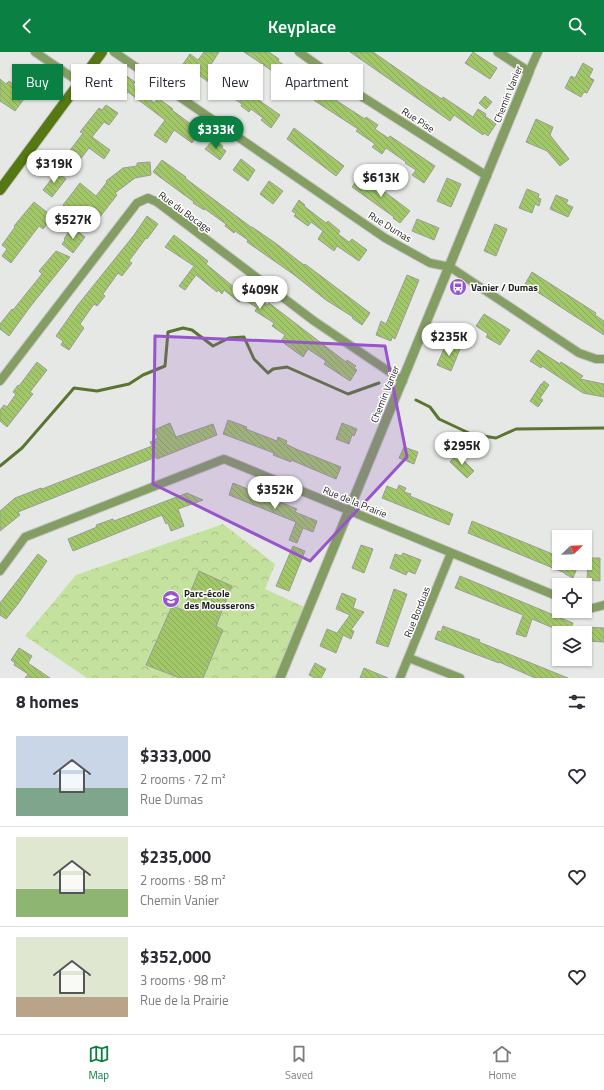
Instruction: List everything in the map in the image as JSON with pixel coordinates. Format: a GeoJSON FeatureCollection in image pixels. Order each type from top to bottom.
{"type":"FeatureCollection","features":[{"type":"Feature","properties":{"kind":"main road"},"geometry":{"type":"LineString","coordinates":[[93,64],[102,52]]}},
{"type":"Feature","properties":{"kind":"main road"},"geometry":{"type":"LineString","coordinates":[[0,190],[71,93]]}},
{"type":"Feature","properties":{"kind":"street"},"geometry":{"type":"LineString","coordinates":[[35,52],[71,77]]}},
{"type":"Feature","properties":{"kind":"street","name":"Rue Dumas"},"geometry":{"type":"LineString","coordinates":[[114,52],[385,238],[430,263],[450,267],[579,353],[596,359],[604,359]]}},
{"type":"Feature","properties":{"kind":"street","name":"Rue Pise"},"geometry":{"type":"LineString","coordinates":[[299,52],[358,94],[487,176]]}},
{"type":"Feature","properties":{"kind":"street"},"geometry":{"type":"LineString","coordinates":[[498,52],[529,72]]}},
{"type":"Feature","properties":{"kind":"street","name":"Chemin Vanier"},"geometry":{"type":"LineString","coordinates":[[280,678],[538,52]]}},
{"type":"Feature","properties":{"kind":"street","name":"Rue du Bocage"},"geometry":{"type":"LineString","coordinates":[[0,381],[137,203],[148,198],[157,202],[314,321],[403,381]]}},
{"type":"Feature","properties":{"kind":"street","name":"Rue de la Prairie"},"geometry":{"type":"LineString","coordinates":[[0,571],[25,537],[224,459],[552,594]]}},
{"type":"Feature","properties":{"kind":"street","name":"Rue Borduas"},"geometry":{"type":"LineString","coordinates":[[400,678],[451,553]]}},
{"type":"Feature","properties":{"kind":"street"},"geometry":{"type":"LineString","coordinates":[[592,608],[604,605]]}},
{"type":"Feature","properties":{"kind":"street"},"geometry":{"type":"LineString","coordinates":[[409,658],[460,678]]}},
{"type":"Feature","properties":{"kind":"highlighted area"},"geometry":{"type":"Polygon","coordinates":[[[155,336],[385,346],[407,457],[310,561],[153,484],[155,336]]]}},
{"type":"Feature","properties":{"kind":"green space","name":"Parc-école des Mousserons"},"geometry":{"type":"Polygon","coordinates":[[[223,524],[275,564],[265,589],[309,609],[280,678],[87,678],[25,636],[76,575],[223,524]]]}},
{"type":"Feature","properties":{"kind":"building"},"geometry":{"type":"Polygon","coordinates":[[[204,52],[219,52],[211,64],[208,64],[208,82],[200,76],[200,64],[183,64],[190,54],[198,60],[204,52]]]}},
{"type":"Feature","properties":{"kind":"building"},"geometry":{"type":"Polygon","coordinates":[[[244,52],[269,52],[279,59],[278,61],[283,64],[271,64],[271,70],[244,52]]]}},
{"type":"Feature","properties":{"kind":"building"},"geometry":{"type":"Polygon","coordinates":[[[350,52],[373,52],[442,99],[443,97],[473,117],[478,109],[486,114],[485,116],[496,124],[488,136],[484,133],[483,135],[454,115],[450,121],[350,52]]]}},
{"type":"Feature","properties":{"kind":"building"},"geometry":{"type":"Polygon","coordinates":[[[473,52],[497,68],[490,79],[465,63],[473,52]]]}},
{"type":"Feature","properties":{"kind":"building"},"geometry":{"type":"Polygon","coordinates":[[[583,63],[593,69],[589,77],[594,80],[587,93],[584,92],[581,97],[565,88],[571,76],[575,78],[583,63]]]}},
{"type":"Feature","properties":{"kind":"building"},"geometry":{"type":"Polygon","coordinates":[[[127,76],[135,82],[133,85],[135,87],[135,97],[128,92],[127,93],[127,76]]]}},
{"type":"Feature","properties":{"kind":"building"},"geometry":{"type":"Polygon","coordinates":[[[0,79],[6,84],[9,81],[12,83],[12,100],[23,100],[15,111],[0,101],[0,79]]]}},
{"type":"Feature","properties":{"kind":"building"},"geometry":{"type":"Polygon","coordinates":[[[485,96],[492,102],[486,109],[479,103],[485,96]]]}},
{"type":"Feature","properties":{"kind":"building"},"geometry":{"type":"Polygon","coordinates":[[[139,100],[150,100],[154,103],[156,100],[161,100],[200,131],[192,143],[174,130],[166,143],[154,135],[165,120],[139,100]]]}},
{"type":"Feature","properties":{"kind":"building"},"geometry":{"type":"Polygon","coordinates":[[[236,100],[259,100],[280,115],[271,128],[261,120],[263,118],[251,109],[249,112],[241,106],[242,104],[236,100]]]}},
{"type":"Feature","properties":{"kind":"building"},"geometry":{"type":"Polygon","coordinates":[[[314,100],[336,100],[365,119],[366,117],[378,125],[375,129],[388,138],[390,136],[435,166],[424,183],[412,175],[416,170],[405,163],[406,162],[386,148],[382,154],[372,147],[375,144],[356,131],[358,129],[314,100]]]}},
{"type":"Feature","properties":{"kind":"building"},"geometry":{"type":"Polygon","coordinates":[[[106,105],[118,113],[109,125],[104,122],[92,137],[110,150],[104,159],[89,148],[76,165],[65,157],[83,133],[80,132],[99,108],[102,110],[106,105]]]}},
{"type":"Feature","properties":{"kind":"building"},"geometry":{"type":"Polygon","coordinates":[[[536,119],[553,127],[550,135],[569,159],[560,166],[547,151],[526,142],[536,119]]]}},
{"type":"Feature","properties":{"kind":"building"},"geometry":{"type":"Polygon","coordinates":[[[294,128],[344,166],[336,176],[287,139],[294,128]]]}},
{"type":"Feature","properties":{"kind":"building"},"geometry":{"type":"Polygon","coordinates":[[[212,141],[223,146],[222,148],[226,151],[220,160],[205,149],[212,141]]]}},
{"type":"Feature","properties":{"kind":"building"},"geometry":{"type":"Polygon","coordinates":[[[241,159],[255,170],[248,181],[233,170],[241,159]]]}},
{"type":"Feature","properties":{"kind":"building"},"geometry":{"type":"Polygon","coordinates":[[[162,160],[251,227],[274,242],[304,265],[305,264],[370,313],[362,325],[352,318],[353,317],[326,300],[293,274],[247,242],[248,240],[235,231],[234,233],[225,226],[226,224],[205,209],[204,210],[193,203],[194,202],[153,172],[162,160]]]}},
{"type":"Feature","properties":{"kind":"building"},"geometry":{"type":"Polygon","coordinates":[[[150,162],[151,175],[135,178],[115,193],[117,195],[96,222],[77,208],[74,213],[63,205],[80,183],[96,196],[107,182],[106,181],[123,168],[137,166],[137,163],[150,162]]]}},
{"type":"Feature","properties":{"kind":"building"},"geometry":{"type":"Polygon","coordinates":[[[57,172],[66,179],[52,197],[43,190],[57,172]]]}},
{"type":"Feature","properties":{"kind":"building"},"geometry":{"type":"Polygon","coordinates":[[[361,174],[410,211],[400,223],[352,187],[361,174]]]}},
{"type":"Feature","properties":{"kind":"building"},"geometry":{"type":"Polygon","coordinates":[[[447,178],[461,184],[451,207],[437,201],[447,178]]]}},
{"type":"Feature","properties":{"kind":"building"},"geometry":{"type":"Polygon","coordinates":[[[269,181],[283,191],[273,204],[260,194],[269,181]]]}},
{"type":"Feature","properties":{"kind":"building"},"geometry":{"type":"Polygon","coordinates":[[[527,189],[539,194],[538,198],[541,199],[539,206],[535,204],[532,213],[519,208],[527,189]]]}},
{"type":"Feature","properties":{"kind":"building"},"geometry":{"type":"Polygon","coordinates":[[[556,195],[568,200],[566,204],[573,207],[568,217],[550,209],[556,195]]]}},
{"type":"Feature","properties":{"kind":"building"},"geometry":{"type":"Polygon","coordinates":[[[299,200],[305,205],[304,206],[326,223],[328,221],[340,231],[338,234],[349,242],[352,239],[367,250],[359,261],[337,246],[334,251],[318,239],[323,231],[311,222],[308,226],[294,216],[296,214],[292,211],[299,200]]]}},
{"type":"Feature","properties":{"kind":"building"},"geometry":{"type":"Polygon","coordinates":[[[34,202],[53,217],[43,229],[39,226],[11,263],[2,256],[7,249],[2,245],[15,227],[14,226],[34,202]]]}},
{"type":"Feature","properties":{"kind":"building"},"geometry":{"type":"Polygon","coordinates":[[[147,216],[158,224],[129,261],[132,263],[122,276],[118,273],[103,294],[105,296],[97,306],[94,304],[80,324],[84,328],[69,350],[61,345],[63,341],[56,336],[77,306],[134,235],[147,216]]]}},
{"type":"Feature","properties":{"kind":"building"},"geometry":{"type":"Polygon","coordinates":[[[417,219],[439,228],[434,240],[412,231],[417,219]]]}},
{"type":"Feature","properties":{"kind":"building"},"geometry":{"type":"Polygon","coordinates":[[[495,224],[507,229],[496,256],[484,251],[495,224]]]}},
{"type":"Feature","properties":{"kind":"building"},"geometry":{"type":"Polygon","coordinates":[[[72,227],[85,237],[73,253],[62,244],[72,227]]]}},
{"type":"Feature","properties":{"kind":"building"},"geometry":{"type":"Polygon","coordinates":[[[174,235],[208,261],[206,264],[235,288],[239,283],[248,290],[247,292],[268,305],[269,303],[346,362],[347,360],[356,366],[354,368],[357,370],[350,381],[324,364],[326,361],[308,349],[303,357],[281,341],[285,335],[272,326],[274,323],[255,311],[257,308],[242,298],[239,302],[224,290],[222,294],[218,290],[217,292],[196,275],[185,290],[179,286],[194,266],[165,247],[174,235]]]}},
{"type":"Feature","properties":{"kind":"building"},"geometry":{"type":"Polygon","coordinates":[[[56,251],[70,257],[9,336],[0,329],[0,324],[42,274],[39,271],[56,251]]]}},
{"type":"Feature","properties":{"kind":"building"},"geometry":{"type":"Polygon","coordinates":[[[532,272],[596,313],[595,315],[604,321],[604,335],[525,284],[532,272]]]}},
{"type":"Feature","properties":{"kind":"building"},"geometry":{"type":"Polygon","coordinates":[[[407,275],[419,280],[395,339],[392,337],[391,341],[376,335],[381,321],[386,324],[407,275]]]}},
{"type":"Feature","properties":{"kind":"building"},"geometry":{"type":"Polygon","coordinates":[[[484,314],[510,330],[500,345],[486,337],[488,334],[476,326],[484,314]]]}},
{"type":"Feature","properties":{"kind":"building"},"geometry":{"type":"Polygon","coordinates":[[[446,344],[460,349],[451,371],[437,365],[446,344]]]}},
{"type":"Feature","properties":{"kind":"building"},"geometry":{"type":"Polygon","coordinates":[[[538,350],[583,376],[580,379],[604,384],[604,397],[583,393],[542,366],[541,368],[530,361],[538,350]]]}},
{"type":"Feature","properties":{"kind":"building"},"geometry":{"type":"Polygon","coordinates":[[[37,362],[47,370],[30,392],[33,394],[7,427],[0,421],[0,410],[4,405],[7,407],[16,394],[13,392],[37,362]]]}},
{"type":"Feature","properties":{"kind":"building"},"geometry":{"type":"Polygon","coordinates":[[[544,381],[549,385],[540,398],[543,400],[538,407],[530,401],[544,381]]]}},
{"type":"Feature","properties":{"kind":"building"},"geometry":{"type":"Polygon","coordinates":[[[228,420],[277,441],[278,437],[287,441],[286,444],[296,449],[341,467],[336,479],[291,460],[291,462],[273,455],[274,453],[223,434],[228,420]]]}},
{"type":"Feature","properties":{"kind":"building"},"geometry":{"type":"Polygon","coordinates":[[[170,423],[176,437],[213,424],[217,435],[157,459],[156,457],[18,512],[20,515],[0,531],[0,511],[15,498],[152,446],[150,442],[158,438],[154,430],[170,423]]]}},
{"type":"Feature","properties":{"kind":"building"},"geometry":{"type":"Polygon","coordinates":[[[342,423],[357,429],[354,436],[352,435],[349,444],[336,439],[342,423]]]}},
{"type":"Feature","properties":{"kind":"building"},"geometry":{"type":"Polygon","coordinates":[[[404,447],[418,452],[414,464],[399,458],[404,447]]]}},
{"type":"Feature","properties":{"kind":"building"},"geometry":{"type":"Polygon","coordinates":[[[457,454],[474,471],[467,478],[450,462],[457,454]]]}},
{"type":"Feature","properties":{"kind":"building"},"geometry":{"type":"Polygon","coordinates":[[[233,483],[297,509],[295,512],[317,521],[313,532],[303,528],[297,543],[289,540],[296,522],[229,495],[233,483]]]}},
{"type":"Feature","properties":{"kind":"building"},"geometry":{"type":"Polygon","coordinates":[[[399,485],[406,488],[404,492],[411,494],[410,496],[453,514],[449,525],[382,498],[387,486],[397,490],[399,485]]]}},
{"type":"Feature","properties":{"kind":"building"},"geometry":{"type":"Polygon","coordinates":[[[187,493],[203,500],[178,509],[184,526],[171,531],[168,523],[166,524],[162,515],[73,551],[68,539],[97,527],[96,525],[113,519],[114,521],[187,493]]]}},
{"type":"Feature","properties":{"kind":"building"},"geometry":{"type":"Polygon","coordinates":[[[472,521],[552,554],[552,568],[468,533],[472,521]]]}},
{"type":"Feature","properties":{"kind":"building"},"geometry":{"type":"Polygon","coordinates":[[[361,545],[373,549],[364,573],[352,568],[361,545]]]}},
{"type":"Feature","properties":{"kind":"building"},"geometry":{"type":"Polygon","coordinates":[[[293,546],[305,551],[289,591],[276,586],[293,546]]]}},
{"type":"Feature","properties":{"kind":"building"},"geometry":{"type":"Polygon","coordinates":[[[403,553],[421,560],[415,574],[408,571],[406,575],[390,568],[395,554],[401,556],[403,553]]]}},
{"type":"Feature","properties":{"kind":"building"},"geometry":{"type":"Polygon","coordinates":[[[38,554],[47,561],[6,619],[0,615],[0,603],[38,554]]]}},
{"type":"Feature","properties":{"kind":"building"},"geometry":{"type":"Polygon","coordinates":[[[592,558],[600,558],[600,581],[592,580],[592,578],[587,578],[588,570],[592,570],[592,558]]]}},
{"type":"Feature","properties":{"kind":"building"},"geometry":{"type":"Polygon","coordinates":[[[558,570],[576,570],[573,578],[558,570]]]}},
{"type":"Feature","properties":{"kind":"building"},"geometry":{"type":"Polygon","coordinates":[[[199,571],[232,586],[216,626],[223,630],[203,678],[180,678],[146,665],[172,606],[183,610],[199,571]]]}},
{"type":"Feature","properties":{"kind":"building"},"geometry":{"type":"Polygon","coordinates":[[[460,576],[552,614],[552,618],[561,618],[573,623],[572,626],[552,626],[552,627],[532,619],[526,637],[516,634],[523,615],[455,588],[460,576]]]}},
{"type":"Feature","properties":{"kind":"building"},"geometry":{"type":"Polygon","coordinates":[[[394,589],[407,594],[388,647],[376,643],[394,589]]]}},
{"type":"Feature","properties":{"kind":"building"},"geometry":{"type":"Polygon","coordinates":[[[342,593],[356,599],[353,608],[364,612],[351,630],[354,631],[351,639],[343,635],[336,653],[320,646],[327,629],[337,633],[350,615],[336,609],[342,593]]]}},
{"type":"Feature","properties":{"kind":"building"},"geometry":{"type":"Polygon","coordinates":[[[443,626],[480,640],[479,642],[568,678],[535,678],[499,662],[435,639],[438,631],[441,632],[443,626]]]}},
{"type":"Feature","properties":{"kind":"building"},"geometry":{"type":"Polygon","coordinates":[[[592,627],[604,628],[604,642],[592,641],[592,627]]]}},
{"type":"Feature","properties":{"kind":"building"},"geometry":{"type":"Polygon","coordinates":[[[19,648],[32,656],[28,663],[50,678],[25,678],[28,674],[14,665],[15,663],[11,660],[19,648]]]}},
{"type":"Feature","properties":{"kind":"building"},"geometry":{"type":"Polygon","coordinates":[[[315,663],[326,669],[321,678],[315,678],[309,675],[315,663]]]}},
{"type":"Feature","properties":{"kind":"building"},"geometry":{"type":"Polygon","coordinates":[[[364,668],[388,678],[360,678],[364,668]]]}},
{"type":"Feature","properties":{"kind":"waterway"},"geometry":{"type":"LineString","coordinates":[[0,466],[22,448],[74,388],[97,391],[129,384],[143,375],[165,366],[168,332],[183,328],[192,330],[213,346],[229,338],[244,337],[254,359],[268,373],[273,369],[287,367],[348,394],[379,383]]}},
{"type":"Feature","properties":{"kind":"waterway"},"geometry":{"type":"LineString","coordinates":[[416,400],[430,407],[439,419],[471,434],[496,438],[516,429],[604,428]]}},
{"type":"Feature","properties":{"kind":"place","name":"Vanier / Dumas"},"geometry":{"type":"Point","coordinates":[458,287]}},
{"type":"Feature","properties":{"kind":"place","name":"Parc-école des Mousserons"},"geometry":{"type":"Point","coordinates":[171,599]}}]}
